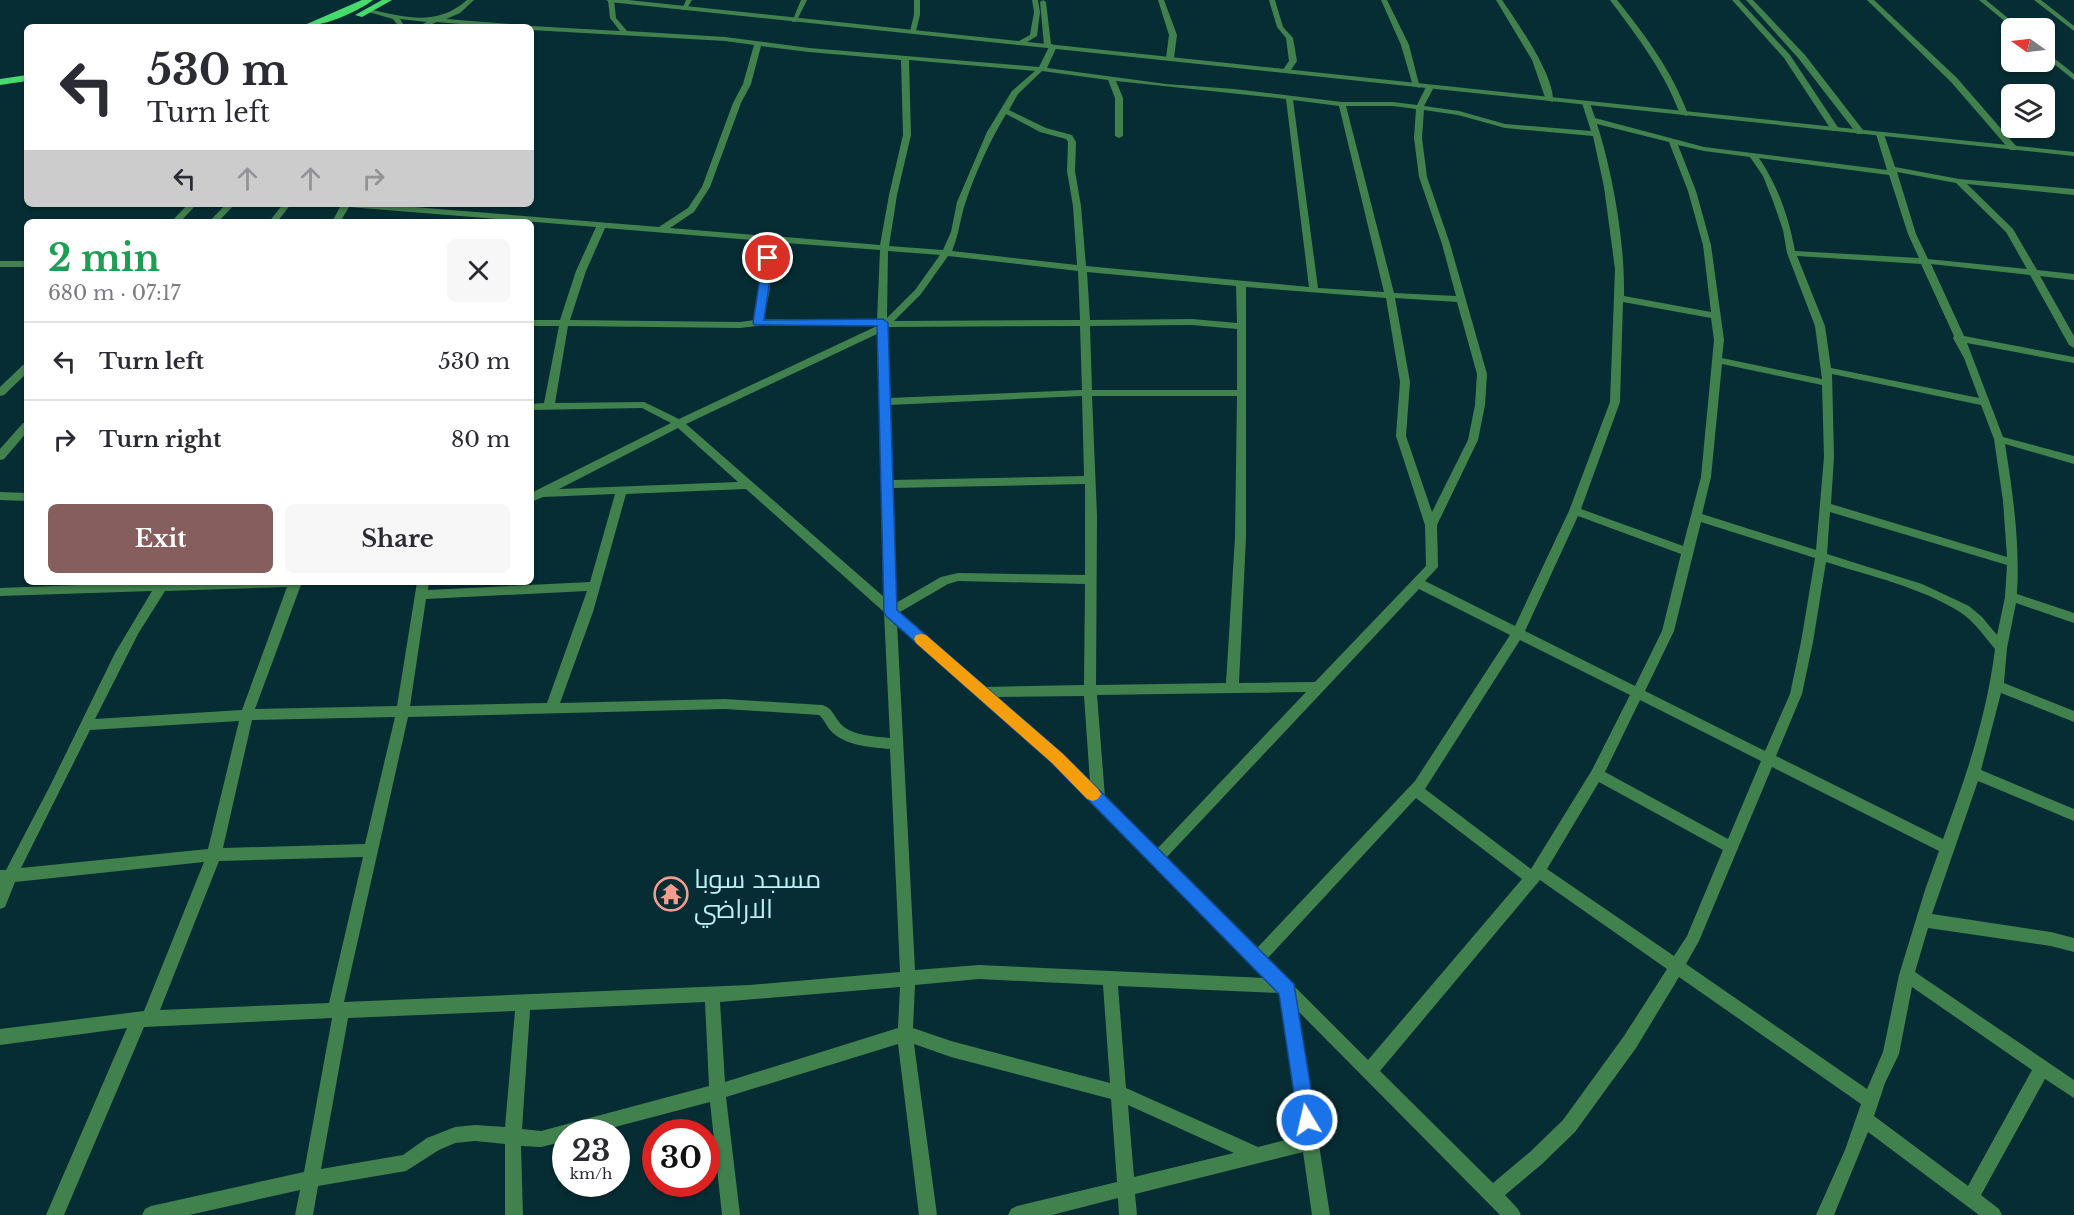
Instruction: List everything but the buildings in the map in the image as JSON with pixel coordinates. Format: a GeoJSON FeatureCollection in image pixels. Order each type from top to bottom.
{"type":"FeatureCollection","features":[{"type":"Feature","properties":{"kind":"main road"},"geometry":{"type":"LineString","coordinates":[[313,24],[369,0]]}},
{"type":"Feature","properties":{"kind":"main road"},"geometry":{"type":"LineString","coordinates":[[339,24],[388,0]]}},
{"type":"Feature","properties":{"kind":"main road"},"geometry":{"type":"LineString","coordinates":[[0,82],[24,78]]}},
{"type":"Feature","properties":{"kind":"main road"},"geometry":{"type":"LineString","coordinates":[[0,90],[24,86]]}},
{"type":"Feature","properties":{"kind":"street"},"geometry":{"type":"LineString","coordinates":[[426,24],[458,12],[471,0]]}},
{"type":"Feature","properties":{"kind":"street"},"geometry":{"type":"LineString","coordinates":[[625,33],[613,18],[610,0],[2074,154]]}},
{"type":"Feature","properties":{"kind":"street"},"geometry":{"type":"LineString","coordinates":[[672,8],[677,0]]}},
{"type":"Feature","properties":{"kind":"street"},"geometry":{"type":"LineString","coordinates":[[684,9],[689,0]]}},
{"type":"Feature","properties":{"kind":"street"},"geometry":{"type":"LineString","coordinates":[[794,21],[804,0]]}},
{"type":"Feature","properties":{"kind":"street"},"geometry":{"type":"LineString","coordinates":[[913,31],[917,15],[917,0]]}},
{"type":"Feature","properties":{"kind":"street"},"geometry":{"type":"LineString","coordinates":[[1022,43],[1033,36],[1037,12],[1035,0]]}},
{"type":"Feature","properties":{"kind":"street"},"geometry":{"type":"LineString","coordinates":[[534,495],[884,325],[918,291],[945,253],[955,232],[967,185],[1003,110],[1015,93],[1041,69],[1051,46],[1043,0]]}},
{"type":"Feature","properties":{"kind":"street"},"geometry":{"type":"LineString","coordinates":[[1161,0],[1173,35],[1170,58]]}},
{"type":"Feature","properties":{"kind":"street"},"geometry":{"type":"LineString","coordinates":[[1272,0],[1280,27],[1289,38],[1293,61],[1286,71]]}},
{"type":"Feature","properties":{"kind":"street"},"geometry":{"type":"LineString","coordinates":[[1384,0],[1405,45],[1417,86]]}},
{"type":"Feature","properties":{"kind":"street"},"geometry":{"type":"LineString","coordinates":[[1499,0],[1536,63],[1545,81],[1550,100]]}},
{"type":"Feature","properties":{"kind":"street"},"geometry":{"type":"LineString","coordinates":[[1613,0],[1660,65],[1684,114]]}},
{"type":"Feature","properties":{"kind":"street"},"geometry":{"type":"LineString","coordinates":[[1735,0],[1787,57],[1835,129]]}},
{"type":"Feature","properties":{"kind":"street"},"geometry":{"type":"LineString","coordinates":[[1749,0],[1802,57],[1860,132]]}},
{"type":"Feature","properties":{"kind":"street"},"geometry":{"type":"LineString","coordinates":[[1870,0],[1954,80],[2013,148]]}},
{"type":"Feature","properties":{"kind":"street"},"geometry":{"type":"LineString","coordinates":[[1982,0],[2004,18]]}},
{"type":"Feature","properties":{"kind":"street"},"geometry":{"type":"LineString","coordinates":[[2037,0],[2074,30]]}},
{"type":"Feature","properties":{"kind":"street"},"geometry":{"type":"LineString","coordinates":[[368,11],[395,17],[490,24]]}},
{"type":"Feature","properties":{"kind":"street"},"geometry":{"type":"LineString","coordinates":[[395,17],[400,24]]}},
{"type":"Feature","properties":{"kind":"street"},"geometry":{"type":"LineString","coordinates":[[534,28],[758,43],[1041,69],[1111,79],[1342,104],[1393,104],[1460,113],[1505,126],[1596,134]]}},
{"type":"Feature","properties":{"kind":"street"},"geometry":{"type":"LineString","coordinates":[[662,230],[691,210],[706,187],[737,103],[747,84],[758,43]]}},
{"type":"Feature","properties":{"kind":"street"},"geometry":{"type":"LineString","coordinates":[[904,58],[907,135],[893,195],[885,250],[885,402],[891,612],[908,979],[905,1035],[928,1215]]}},
{"type":"Feature","properties":{"kind":"street"},"geometry":{"type":"LineString","coordinates":[[2056,62],[2074,63]]}},
{"type":"Feature","properties":{"kind":"street"},"geometry":{"type":"LineString","coordinates":[[2056,62],[2074,78]]}},
{"type":"Feature","properties":{"kind":"street"},"geometry":{"type":"LineString","coordinates":[[1111,79],[1119,98],[1119,136]]}},
{"type":"Feature","properties":{"kind":"street"},"geometry":{"type":"LineString","coordinates":[[1430,87],[1420,107],[1418,138],[1422,177],[1462,299],[1482,374],[1480,405],[1473,440],[1431,525]]}},
{"type":"Feature","properties":{"kind":"street"},"geometry":{"type":"LineString","coordinates":[[1289,97],[1314,289]]}},
{"type":"Feature","properties":{"kind":"street"},"geometry":{"type":"LineString","coordinates":[[1257,959],[1416,790],[1517,634],[1575,511],[1615,402],[1620,269],[1608,188],[1596,134],[1586,103]]}},
{"type":"Feature","properties":{"kind":"street"},"geometry":{"type":"LineString","coordinates":[[1157,858],[1432,567],[1431,525],[1401,436],[1405,382],[1390,296],[1342,104]]}},
{"type":"Feature","properties":{"kind":"street"},"geometry":{"type":"LineString","coordinates":[[1003,110],[1042,130],[1069,137],[1072,142],[1071,171],[1083,268],[1089,480],[1090,691],[1098,799]]}},
{"type":"Feature","properties":{"kind":"street"},"geometry":{"type":"LineString","coordinates":[[1592,120],[1673,143],[1754,157],[1893,171],[1959,182],[2074,192]]}},
{"type":"Feature","properties":{"kind":"street"},"geometry":{"type":"LineString","coordinates":[[1825,1215],[1892,1054],[1907,975],[1923,920],[1974,773],[1997,686],[2001,648],[2011,597],[2013,563],[2009,501],[1999,440],[1969,358],[1923,261],[1905,216],[1880,134]]}},
{"type":"Feature","properties":{"kind":"street"},"geometry":{"type":"LineString","coordinates":[[1369,1071],[1535,874],[1597,774],[1668,631],[1706,477],[1719,340],[1707,245],[1692,191],[1673,143]]}},
{"type":"Feature","properties":{"kind":"street"},"geometry":{"type":"LineString","coordinates":[[1492,1195],[1536,1158],[1569,1126],[1630,1042],[1692,941],[1796,694],[1821,556],[1829,457],[1827,376],[1820,326],[1791,253],[1787,230],[1777,201],[1767,176],[1754,157]]}},
{"type":"Feature","properties":{"kind":"street"},"geometry":{"type":"LineString","coordinates":[[1959,182],[2010,231],[2074,345]]}},
{"type":"Feature","properties":{"kind":"street"},"geometry":{"type":"LineString","coordinates":[[178,219],[190,207]]}},
{"type":"Feature","properties":{"kind":"street"},"geometry":{"type":"LineString","coordinates":[[216,219],[228,207]]}},
{"type":"Feature","properties":{"kind":"street"},"geometry":{"type":"LineString","coordinates":[[275,219],[285,207]]}},
{"type":"Feature","properties":{"kind":"street"},"geometry":{"type":"LineString","coordinates":[[377,207],[522,219]]}},
{"type":"Feature","properties":{"kind":"street"},"geometry":{"type":"LineString","coordinates":[[432,219],[438,211]]}},
{"type":"Feature","properties":{"kind":"street"},"geometry":{"type":"LineString","coordinates":[[534,220],[769,237],[1241,284],[1390,296],[1462,299]]}},
{"type":"Feature","properties":{"kind":"street"},"geometry":{"type":"LineString","coordinates":[[549,406],[564,324],[581,271],[602,224]]}},
{"type":"Feature","properties":{"kind":"street"},"geometry":{"type":"LineString","coordinates":[[759,323],[765,288],[769,237]]}},
{"type":"Feature","properties":{"kind":"street"},"geometry":{"type":"LineString","coordinates":[[1791,253],[1923,261],[2074,277]]}},
{"type":"Feature","properties":{"kind":"street"},"geometry":{"type":"LineString","coordinates":[[0,264],[24,264]]}},
{"type":"Feature","properties":{"kind":"street"},"geometry":{"type":"LineString","coordinates":[[1232,688],[1239,610],[1241,284]]}},
{"type":"Feature","properties":{"kind":"street"},"geometry":{"type":"LineString","coordinates":[[1619,298],[1716,316]]}},
{"type":"Feature","properties":{"kind":"street"},"geometry":{"type":"LineString","coordinates":[[534,322],[740,326],[759,323],[884,325],[1192,322],[1241,326]]}},
{"type":"Feature","properties":{"kind":"street"},"geometry":{"type":"LineString","coordinates":[[1958,338],[2074,360]]}},
{"type":"Feature","properties":{"kind":"street"},"geometry":{"type":"LineString","coordinates":[[1717,360],[1986,403]]}},
{"type":"Feature","properties":{"kind":"street"},"geometry":{"type":"LineString","coordinates":[[0,393],[24,370]]}},
{"type":"Feature","properties":{"kind":"street"},"geometry":{"type":"LineString","coordinates":[[885,402],[1085,393],[1242,393]]}},
{"type":"Feature","properties":{"kind":"street"},"geometry":{"type":"LineString","coordinates":[[534,407],[644,405],[679,423],[1058,759],[1512,1215]]}},
{"type":"Feature","properties":{"kind":"street"},"geometry":{"type":"LineString","coordinates":[[0,456],[24,429]]}},
{"type":"Feature","properties":{"kind":"street"},"geometry":{"type":"LineString","coordinates":[[1999,440],[2074,460]]}},
{"type":"Feature","properties":{"kind":"street"},"geometry":{"type":"LineString","coordinates":[[887,484],[1089,480]]}},
{"type":"Feature","properties":{"kind":"street"},"geometry":{"type":"LineString","coordinates":[[534,495],[748,485]]}},
{"type":"Feature","properties":{"kind":"street"},"geometry":{"type":"LineString","coordinates":[[551,709],[595,586],[622,490]]}},
{"type":"Feature","properties":{"kind":"street"},"geometry":{"type":"LineString","coordinates":[[0,496],[24,497]]}},
{"type":"Feature","properties":{"kind":"street"},"geometry":{"type":"LineString","coordinates":[[1825,506],[2013,563]]}},
{"type":"Feature","properties":{"kind":"street"},"geometry":{"type":"LineString","coordinates":[[1575,511],[1688,552]]}},
{"type":"Feature","properties":{"kind":"street"},"geometry":{"type":"LineString","coordinates":[[1696,516],[1918,587],[1965,609],[1978,620],[2001,648]]}},
{"type":"Feature","properties":{"kind":"street"},"geometry":{"type":"LineString","coordinates":[[891,612],[945,579],[958,577],[1090,580]]}},
{"type":"Feature","properties":{"kind":"street"},"geometry":{"type":"LineString","coordinates":[[1418,583],[1947,848]]}},
{"type":"Feature","properties":{"kind":"street"},"geometry":{"type":"LineString","coordinates":[[0,592],[144,585]]}},
{"type":"Feature","properties":{"kind":"street"},"geometry":{"type":"LineString","coordinates":[[0,902],[4,877],[56,787],[122,651],[163,585]]}},
{"type":"Feature","properties":{"kind":"street"},"geometry":{"type":"LineString","coordinates":[[55,1215],[144,1019],[214,855],[247,715],[294,585]]}},
{"type":"Feature","properties":{"kind":"street"},"geometry":{"type":"LineString","coordinates":[[304,1215],[338,1009],[402,713],[421,589],[595,586]]}},
{"type":"Feature","properties":{"kind":"street"},"geometry":{"type":"LineString","coordinates":[[2011,597],[2074,618]]}},
{"type":"Feature","properties":{"kind":"street"},"geometry":{"type":"LineString","coordinates":[[1997,686],[2074,717]]}},
{"type":"Feature","properties":{"kind":"street"},"geometry":{"type":"LineString","coordinates":[[981,692],[1318,687]]}},
{"type":"Feature","properties":{"kind":"street"},"geometry":{"type":"LineString","coordinates":[[86,725],[247,715],[725,704],[822,710],[830,715],[837,729],[856,739],[897,744]]}},
{"type":"Feature","properties":{"kind":"street"},"geometry":{"type":"LineString","coordinates":[[1974,773],[2074,815]]}},
{"type":"Feature","properties":{"kind":"street"},"geometry":{"type":"LineString","coordinates":[[1597,774],[1732,848]]}},
{"type":"Feature","properties":{"kind":"street"},"geometry":{"type":"LineString","coordinates":[[1416,790],[1535,874],[1676,967],[1871,1101]]}},
{"type":"Feature","properties":{"kind":"street"},"geometry":{"type":"LineString","coordinates":[[4,877],[214,855],[372,850]]}},
{"type":"Feature","properties":{"kind":"street"},"geometry":{"type":"LineString","coordinates":[[1923,920],[2051,939],[2074,945]]}},
{"type":"Feature","properties":{"kind":"street"},"geometry":{"type":"LineString","coordinates":[[0,1037],[144,1019],[338,1009],[712,995],[979,972],[1286,988]]}},
{"type":"Feature","properties":{"kind":"street"},"geometry":{"type":"LineString","coordinates":[[1907,975],[2074,1090]]}},
{"type":"Feature","properties":{"kind":"street"},"geometry":{"type":"LineString","coordinates":[[1110,978],[1128,1215]]}},
{"type":"Feature","properties":{"kind":"street"},"geometry":{"type":"LineString","coordinates":[[1286,988],[1321,1215]]}},
{"type":"Feature","properties":{"kind":"street"},"geometry":{"type":"LineString","coordinates":[[712,995],[717,1092],[731,1215]]}},
{"type":"Feature","properties":{"kind":"street"},"geometry":{"type":"LineString","coordinates":[[514,1215],[513,1136],[523,1002]]}},
{"type":"Feature","properties":{"kind":"street"},"geometry":{"type":"LineString","coordinates":[[152,1215],[309,1179],[406,1163],[433,1144],[455,1135],[475,1133],[541,1139],[717,1092],[894,1036],[905,1035],[1119,1093],[1258,1155]]}},
{"type":"Feature","properties":{"kind":"street"},"geometry":{"type":"LineString","coordinates":[[1970,1198],[2042,1068]]}},
{"type":"Feature","properties":{"kind":"street"},"geometry":{"type":"LineString","coordinates":[[1864,1120],[1993,1215]]}},
{"type":"Feature","properties":{"kind":"street"},"geometry":{"type":"LineString","coordinates":[[1017,1215],[1310,1142]]}},
{"type":"Feature","properties":{"kind":"slow traffic"},"geometry":{"type":"LineString","coordinates":[[921,639],[1058,759],[1093,794]]}},
{"type":"Feature","properties":{"kind":"place","name":"مسجد سوبا الاراضي"},"geometry":{"type":"Point","coordinates":[671,894]}},
{"type":"Feature","properties":{"kind":"route"},"geometry":{"type":"LineString","coordinates":[[768,258],[759,323],[883,323],[891,612],[1058,759],[1287,990],[1307,1120]]}}]}
